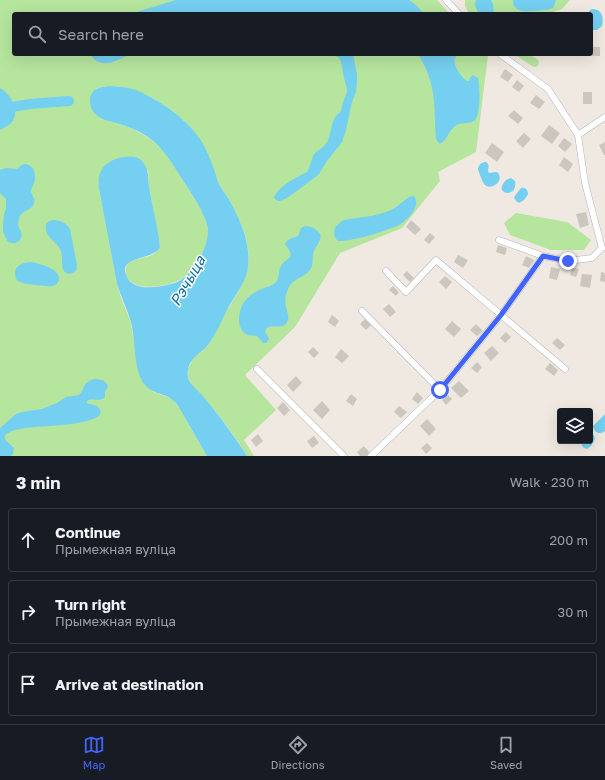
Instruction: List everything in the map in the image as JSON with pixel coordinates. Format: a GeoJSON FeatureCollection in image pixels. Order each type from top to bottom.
{"type":"FeatureCollection","features":[{"type":"Feature","properties":{"kind":"street"},"geometry":{"type":"LineString","coordinates":[[446,0],[457,12]]}},
{"type":"Feature","properties":{"kind":"street"},"geometry":{"type":"LineString","coordinates":[[499,240],[543,256],[568,261],[592,258],[604,249],[585,183],[578,135],[548,90],[503,56]]}},
{"type":"Feature","properties":{"kind":"street"},"geometry":{"type":"LineString","coordinates":[[578,135],[605,117]]}},
{"type":"Feature","properties":{"kind":"street"},"geometry":{"type":"LineString","coordinates":[[372,456],[440,390],[501,315],[543,256]]}},
{"type":"Feature","properties":{"kind":"street"},"geometry":{"type":"LineString","coordinates":[[386,271],[406,292],[436,260],[565,369]]}},
{"type":"Feature","properties":{"kind":"street"},"geometry":{"type":"LineString","coordinates":[[362,311],[440,390]]}},
{"type":"Feature","properties":{"kind":"street"},"geometry":{"type":"LineString","coordinates":[[258,369],[344,456]]}},
{"type":"Feature","properties":{"kind":"green space"},"geometry":{"type":"Polygon","coordinates":[[[0,0],[437,0],[448,12],[12,12],[12,56],[488,56],[476,152],[438,172],[440,181],[402,228],[340,253],[295,327],[245,375],[276,410],[244,440],[254,456],[247,456],[221,419],[191,384],[188,373],[193,359],[206,348],[210,342],[238,292],[246,274],[249,259],[247,242],[238,216],[215,177],[199,138],[180,117],[153,98],[138,91],[123,87],[109,86],[96,89],[95,114],[105,120],[123,125],[138,132],[150,139],[159,147],[175,167],[199,206],[207,224],[208,237],[203,252],[200,259],[185,276],[166,285],[150,287],[134,284],[129,280],[126,274],[127,265],[135,260],[154,254],[160,247],[149,186],[148,170],[98,181],[117,284],[131,323],[133,336],[153,392],[170,398],[177,404],[207,456],[0,456],[0,0]]]}},
{"type":"Feature","properties":{"kind":"green space"},"geometry":{"type":"Polygon","coordinates":[[[465,0],[570,0],[562,9],[553,12],[468,12],[465,6],[465,0]]]}},
{"type":"Feature","properties":{"kind":"green space"},"geometry":{"type":"Polygon","coordinates":[[[517,56],[532,56],[538,60],[538,66],[532,66],[517,56]]]}},
{"type":"Feature","properties":{"kind":"green space"},"geometry":{"type":"Polygon","coordinates":[[[516,213],[567,222],[591,240],[584,250],[551,250],[510,235],[504,223],[516,213]]]}},
{"type":"Feature","properties":{"kind":"water"},"geometry":{"type":"Polygon","coordinates":[[[176,0],[409,0],[422,12],[137,12],[176,0]]]}},
{"type":"Feature","properties":{"kind":"water"},"geometry":{"type":"Polygon","coordinates":[[[476,0],[491,0],[494,12],[478,12],[475,2],[476,0]]]}},
{"type":"Feature","properties":{"kind":"water"},"geometry":{"type":"Polygon","coordinates":[[[513,0],[556,1],[551,9],[521,11],[515,8],[513,0]]]}},
{"type":"Feature","properties":{"kind":"water"},"geometry":{"type":"Polygon","coordinates":[[[590,10],[598,10],[602,14],[602,26],[597,30],[593,30],[593,12],[588,12],[590,10]]]}},
{"type":"Feature","properties":{"kind":"water"},"geometry":{"type":"Polygon","coordinates":[[[92,56],[126,56],[114,62],[108,63],[98,62],[92,56]]]}},
{"type":"Feature","properties":{"kind":"water"},"geometry":{"type":"Polygon","coordinates":[[[336,56],[353,56],[357,74],[356,92],[342,142],[319,174],[290,196],[283,200],[276,200],[274,198],[276,194],[283,186],[307,172],[315,153],[328,141],[333,121],[341,111],[347,92],[341,61],[336,56]]]}},
{"type":"Feature","properties":{"kind":"water"},"geometry":{"type":"Polygon","coordinates":[[[419,56],[456,56],[454,61],[460,74],[467,81],[469,81],[473,75],[478,78],[479,101],[476,118],[472,122],[456,125],[440,144],[436,139],[434,102],[431,83],[419,56]]]}},
{"type":"Feature","properties":{"kind":"water"},"geometry":{"type":"Polygon","coordinates":[[[109,86],[130,88],[152,98],[179,116],[194,131],[208,154],[219,184],[239,218],[248,247],[249,257],[246,276],[214,336],[189,366],[188,378],[217,413],[247,456],[207,456],[177,404],[170,398],[148,388],[138,372],[133,330],[117,284],[99,189],[98,180],[101,171],[113,160],[126,157],[141,160],[147,170],[160,247],[153,254],[136,259],[127,264],[125,272],[130,282],[143,287],[159,287],[183,279],[192,270],[201,256],[206,243],[208,230],[205,218],[198,204],[163,151],[142,133],[123,125],[104,120],[93,112],[90,104],[91,95],[97,89],[109,86]]]}},
{"type":"Feature","properties":{"kind":"water"},"geometry":{"type":"Polygon","coordinates":[[[0,88],[12,100],[15,116],[9,125],[0,130],[0,88]]]}},
{"type":"Feature","properties":{"kind":"water"},"geometry":{"type":"Polygon","coordinates":[[[484,162],[488,164],[489,173],[497,172],[499,175],[499,181],[494,186],[491,187],[485,185],[482,180],[478,168],[480,164],[484,162]]]}},
{"type":"Feature","properties":{"kind":"water"},"geometry":{"type":"Polygon","coordinates":[[[25,164],[33,168],[35,174],[35,180],[31,192],[34,202],[32,207],[20,215],[18,225],[22,235],[20,240],[16,243],[11,243],[8,242],[3,232],[6,199],[0,193],[0,170],[6,168],[17,169],[25,164]]]}},
{"type":"Feature","properties":{"kind":"water"},"geometry":{"type":"Polygon","coordinates":[[[511,178],[515,181],[513,190],[508,193],[502,191],[503,184],[511,178]]]}},
{"type":"Feature","properties":{"kind":"water"},"geometry":{"type":"Polygon","coordinates":[[[521,188],[526,189],[528,194],[521,202],[517,202],[514,197],[521,188]]]}},
{"type":"Feature","properties":{"kind":"water"},"geometry":{"type":"Polygon","coordinates":[[[413,196],[415,197],[416,205],[409,217],[399,225],[351,240],[338,241],[334,235],[338,224],[344,220],[373,215],[394,209],[413,196]]]}},
{"type":"Feature","properties":{"kind":"water"},"geometry":{"type":"Polygon","coordinates":[[[52,220],[62,222],[70,229],[77,265],[76,271],[70,274],[64,271],[61,251],[47,233],[46,224],[52,220]]]}},
{"type":"Feature","properties":{"kind":"water"},"geometry":{"type":"Polygon","coordinates":[[[305,226],[314,228],[320,235],[313,254],[312,267],[306,274],[294,281],[289,287],[285,299],[288,316],[287,322],[282,326],[269,327],[265,332],[269,339],[266,343],[263,343],[257,336],[248,335],[243,331],[240,327],[239,314],[243,304],[249,296],[259,290],[273,285],[277,281],[282,264],[291,254],[285,244],[286,242],[289,239],[298,236],[301,228],[305,226]]]}},
{"type":"Feature","properties":{"kind":"water"},"geometry":{"type":"Polygon","coordinates":[[[32,262],[40,264],[56,272],[59,279],[57,283],[53,286],[47,286],[26,284],[17,280],[15,270],[22,264],[32,262]]]}},
{"type":"Feature","properties":{"kind":"water"},"geometry":{"type":"Polygon","coordinates":[[[94,379],[106,382],[108,386],[103,399],[87,401],[87,403],[95,405],[99,408],[100,414],[95,418],[74,424],[27,428],[12,431],[5,435],[5,437],[6,441],[14,448],[13,454],[11,456],[0,456],[0,428],[16,414],[42,409],[57,403],[66,397],[79,395],[85,384],[94,379]]]}},
{"type":"Feature","properties":{"kind":"water"},"geometry":{"type":"Polygon","coordinates":[[[605,414],[605,431],[598,433],[593,426],[605,414]]]}},
{"type":"Feature","properties":{"kind":"water"},"geometry":{"type":"Polygon","coordinates":[[[582,444],[592,444],[587,449],[582,444]]]}},
{"type":"Feature","properties":{"kind":"building"},"geometry":{"type":"Polygon","coordinates":[[[593,47],[600,47],[600,56],[593,56],[593,47]]]}},
{"type":"Feature","properties":{"kind":"building"},"geometry":{"type":"Polygon","coordinates":[[[505,69],[513,75],[508,82],[500,77],[505,69]]]}},
{"type":"Feature","properties":{"kind":"building"},"geometry":{"type":"Polygon","coordinates":[[[517,80],[524,86],[519,92],[512,87],[517,80]]]}},
{"type":"Feature","properties":{"kind":"building"},"geometry":{"type":"Polygon","coordinates":[[[583,92],[592,92],[592,104],[583,104],[583,92]]]}},
{"type":"Feature","properties":{"kind":"building"},"geometry":{"type":"Polygon","coordinates":[[[536,95],[545,102],[539,109],[530,103],[536,95]]]}},
{"type":"Feature","properties":{"kind":"building"},"geometry":{"type":"Polygon","coordinates":[[[514,110],[523,118],[518,124],[508,116],[514,110]]]}},
{"type":"Feature","properties":{"kind":"building"},"geometry":{"type":"Polygon","coordinates":[[[549,125],[560,133],[552,144],[541,136],[549,125]]]}},
{"type":"Feature","properties":{"kind":"building"},"geometry":{"type":"Polygon","coordinates":[[[524,133],[531,139],[523,148],[516,141],[524,133]]]}},
{"type":"Feature","properties":{"kind":"building"},"geometry":{"type":"Polygon","coordinates":[[[564,138],[572,144],[565,152],[558,146],[564,138]]]}},
{"type":"Feature","properties":{"kind":"building"},"geometry":{"type":"Polygon","coordinates":[[[605,142],[605,155],[604,155],[599,145],[605,142]]]}},
{"type":"Feature","properties":{"kind":"building"},"geometry":{"type":"Polygon","coordinates":[[[492,143],[504,152],[497,162],[485,153],[492,143]]]}},
{"type":"Feature","properties":{"kind":"building"},"geometry":{"type":"Polygon","coordinates":[[[564,157],[573,164],[568,172],[559,165],[564,157]]]}},
{"type":"Feature","properties":{"kind":"building"},"geometry":{"type":"Polygon","coordinates":[[[586,212],[589,225],[580,228],[576,214],[586,212]]]}},
{"type":"Feature","properties":{"kind":"building"},"geometry":{"type":"Polygon","coordinates":[[[411,220],[421,229],[415,235],[406,227],[411,220]]]}},
{"type":"Feature","properties":{"kind":"building"},"geometry":{"type":"Polygon","coordinates":[[[430,233],[435,237],[429,244],[424,240],[430,233]]]}},
{"type":"Feature","properties":{"kind":"building"},"geometry":{"type":"Polygon","coordinates":[[[498,245],[507,248],[505,255],[496,252],[498,245]]]}},
{"type":"Feature","properties":{"kind":"building"},"geometry":{"type":"Polygon","coordinates":[[[458,255],[468,260],[463,268],[454,262],[458,255]]]}},
{"type":"Feature","properties":{"kind":"building"},"geometry":{"type":"Polygon","coordinates":[[[526,256],[534,260],[529,268],[522,265],[526,256]]]}},
{"type":"Feature","properties":{"kind":"building"},"geometry":{"type":"Polygon","coordinates":[[[551,267],[560,269],[557,280],[549,278],[551,267]]]}},
{"type":"Feature","properties":{"kind":"building"},"geometry":{"type":"Polygon","coordinates":[[[572,268],[579,269],[576,277],[570,275],[572,268]]]}},
{"type":"Feature","properties":{"kind":"building"},"geometry":{"type":"Polygon","coordinates":[[[407,271],[414,278],[410,282],[403,275],[407,271]]]}},
{"type":"Feature","properties":{"kind":"building"},"geometry":{"type":"Polygon","coordinates":[[[601,272],[605,273],[605,282],[600,281],[601,272]]]}},
{"type":"Feature","properties":{"kind":"building"},"geometry":{"type":"Polygon","coordinates":[[[582,274],[592,275],[590,288],[580,286],[582,274]]]}},
{"type":"Feature","properties":{"kind":"building"},"geometry":{"type":"Polygon","coordinates":[[[445,276],[452,282],[446,289],[439,282],[445,276]]]}},
{"type":"Feature","properties":{"kind":"building"},"geometry":{"type":"Polygon","coordinates":[[[393,286],[399,292],[396,296],[389,290],[393,286]]]}},
{"type":"Feature","properties":{"kind":"building"},"geometry":{"type":"Polygon","coordinates":[[[389,304],[396,312],[390,317],[383,309],[389,304]]]}},
{"type":"Feature","properties":{"kind":"building"},"geometry":{"type":"Polygon","coordinates":[[[332,315],[339,321],[335,327],[328,322],[332,315]]]}},
{"type":"Feature","properties":{"kind":"building"},"geometry":{"type":"Polygon","coordinates":[[[365,319],[371,325],[366,330],[360,324],[365,319]]]}},
{"type":"Feature","properties":{"kind":"building"},"geometry":{"type":"Polygon","coordinates":[[[452,321],[461,329],[454,337],[445,329],[452,321]]]}},
{"type":"Feature","properties":{"kind":"building"},"geometry":{"type":"Polygon","coordinates":[[[476,324],[483,331],[477,336],[470,330],[476,324]]]}},
{"type":"Feature","properties":{"kind":"building"},"geometry":{"type":"Polygon","coordinates":[[[506,332],[511,337],[505,343],[500,338],[506,332]]]}},
{"type":"Feature","properties":{"kind":"building"},"geometry":{"type":"Polygon","coordinates":[[[557,338],[565,345],[560,350],[552,343],[557,338]]]}},
{"type":"Feature","properties":{"kind":"building"},"geometry":{"type":"Polygon","coordinates":[[[492,346],[499,353],[491,361],[484,353],[492,346]]]}},
{"type":"Feature","properties":{"kind":"building"},"geometry":{"type":"Polygon","coordinates":[[[313,347],[319,353],[314,358],[308,352],[313,347]]]}},
{"type":"Feature","properties":{"kind":"building"},"geometry":{"type":"Polygon","coordinates":[[[341,349],[349,356],[342,363],[335,357],[341,349]]]}},
{"type":"Feature","properties":{"kind":"building"},"geometry":{"type":"Polygon","coordinates":[[[477,362],[482,367],[477,373],[471,368],[477,362]]]}},
{"type":"Feature","properties":{"kind":"building"},"geometry":{"type":"Polygon","coordinates":[[[550,363],[558,370],[554,376],[545,369],[550,363]]]}},
{"type":"Feature","properties":{"kind":"building"},"geometry":{"type":"Polygon","coordinates":[[[296,376],[302,383],[293,392],[287,385],[296,376]]]}},
{"type":"Feature","properties":{"kind":"building"},"geometry":{"type":"Polygon","coordinates":[[[459,381],[469,391],[461,398],[451,388],[459,381]]]}},
{"type":"Feature","properties":{"kind":"building"},"geometry":{"type":"Polygon","coordinates":[[[417,392],[423,398],[418,404],[412,399],[417,392]]]}},
{"type":"Feature","properties":{"kind":"building"},"geometry":{"type":"Polygon","coordinates":[[[351,394],[357,399],[353,406],[346,401],[351,394]]]}},
{"type":"Feature","properties":{"kind":"building"},"geometry":{"type":"Polygon","coordinates":[[[448,395],[452,399],[446,405],[442,400],[448,395]]]}},
{"type":"Feature","properties":{"kind":"building"},"geometry":{"type":"Polygon","coordinates":[[[322,401],[330,410],[322,419],[313,410],[322,401]]]}},
{"type":"Feature","properties":{"kind":"building"},"geometry":{"type":"Polygon","coordinates":[[[283,402],[290,410],[284,416],[277,408],[283,402]]]}},
{"type":"Feature","properties":{"kind":"building"},"geometry":{"type":"Polygon","coordinates":[[[399,406],[407,412],[401,418],[394,412],[399,406]]]}},
{"type":"Feature","properties":{"kind":"building"},"geometry":{"type":"Polygon","coordinates":[[[427,419],[436,429],[429,436],[420,426],[427,419]]]}},
{"type":"Feature","properties":{"kind":"building"},"geometry":{"type":"Polygon","coordinates":[[[258,434],[263,441],[256,447],[251,440],[258,434]]]}},
{"type":"Feature","properties":{"kind":"building"},"geometry":{"type":"Polygon","coordinates":[[[314,436],[319,443],[312,448],[307,441],[314,436]]]}},
{"type":"Feature","properties":{"kind":"building"},"geometry":{"type":"Polygon","coordinates":[[[427,443],[432,448],[426,454],[421,448],[427,443]]]}},
{"type":"Feature","properties":{"kind":"building"},"geometry":{"type":"Polygon","coordinates":[[[364,446],[370,453],[366,456],[360,456],[357,452],[364,446]]]}},
{"type":"Feature","properties":{"kind":"waterway","name":"Рэчыца"},"geometry":{"type":"LineString","coordinates":[[0,109],[30,104],[69,101]]}},
{"type":"Feature","properties":{"kind":"route"},"geometry":{"type":"LineString","coordinates":[[440,390],[501,315],[543,256],[568,261]]}}]}
